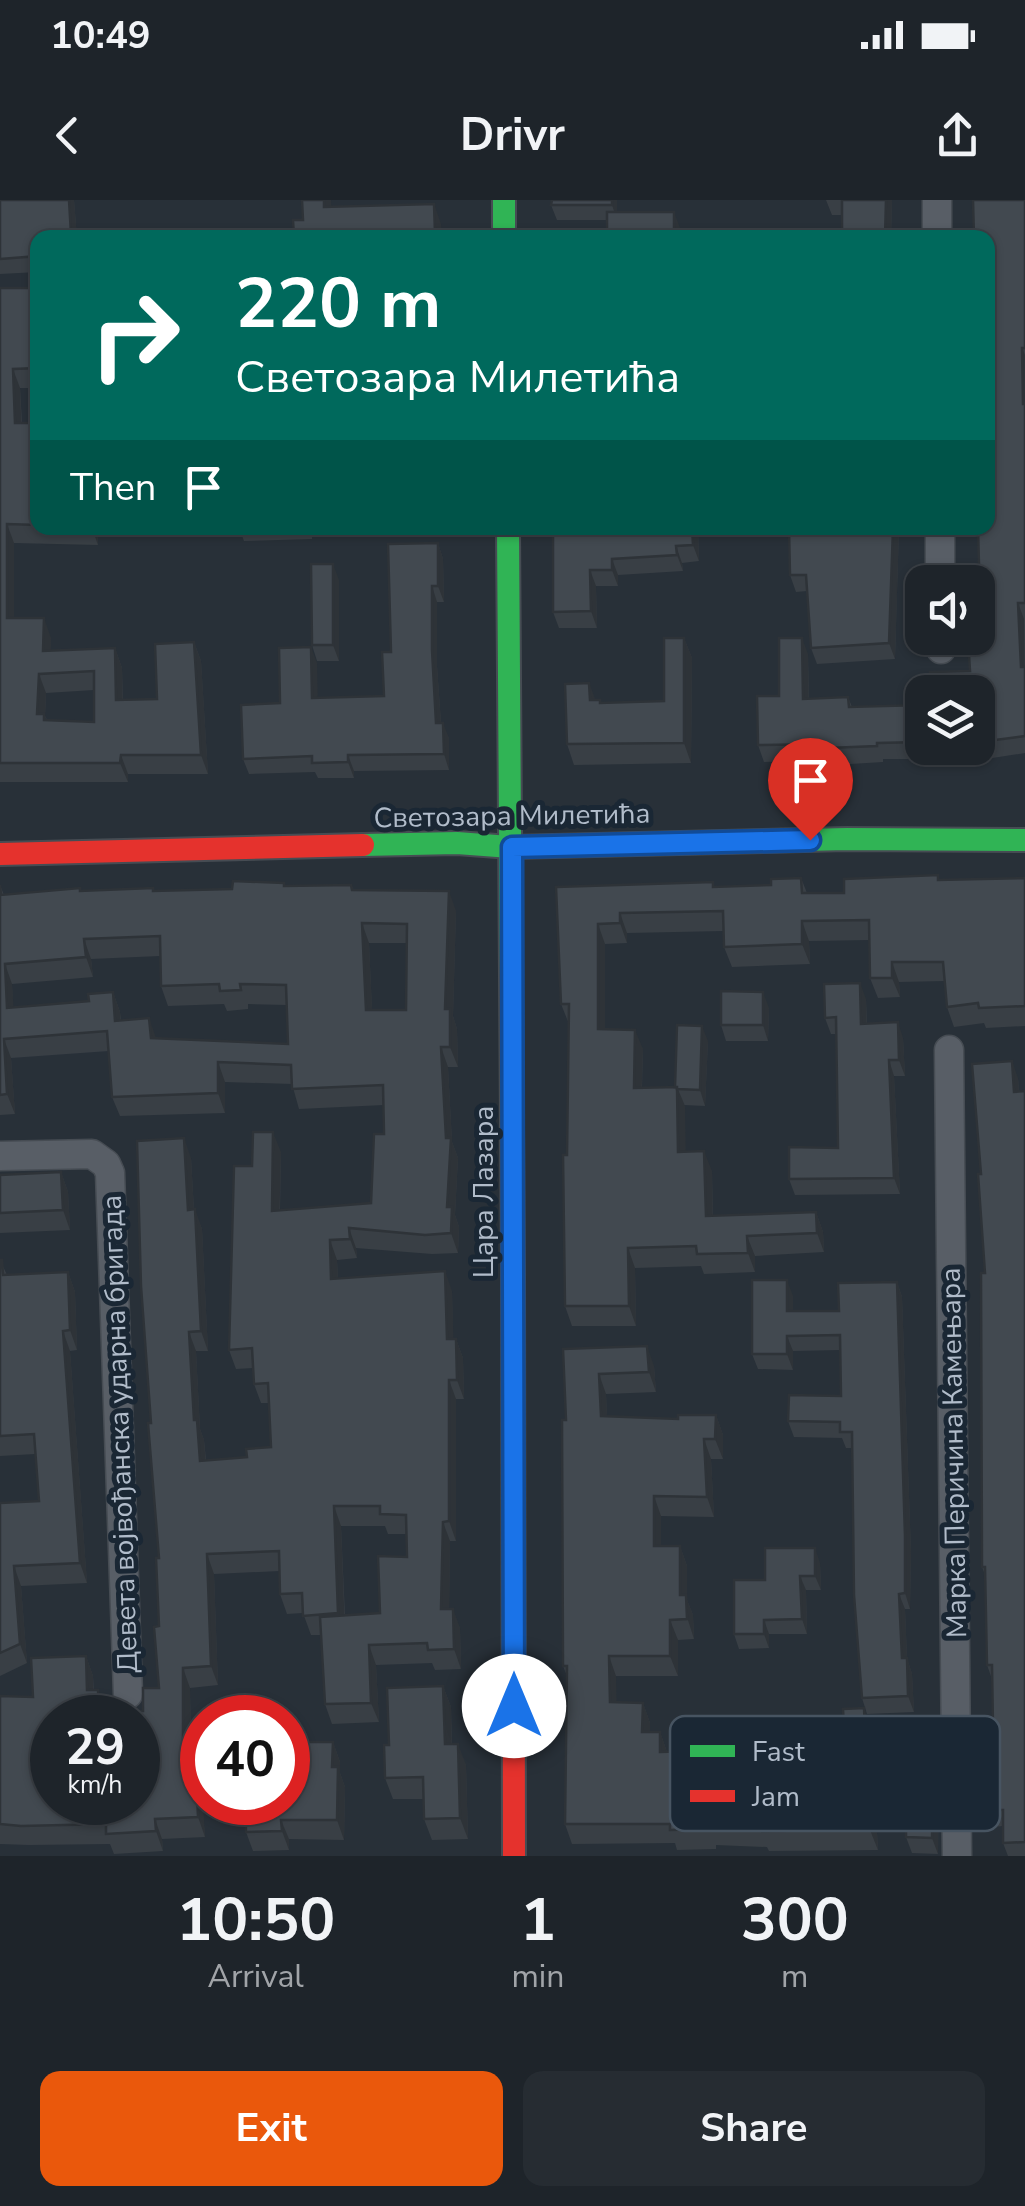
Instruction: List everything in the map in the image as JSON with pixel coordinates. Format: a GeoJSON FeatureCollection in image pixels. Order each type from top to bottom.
{"type":"FeatureCollection","features":[{"type":"Feature","properties":{"kind":"main road"},"geometry":{"type":"LineString","coordinates":[[504,200],[504,230]]}},
{"type":"Feature","properties":{"kind":"main road","name":"Цара Лазара"},"geometry":{"type":"LineString","coordinates":[[508,535],[514,1856]]}},
{"type":"Feature","properties":{"kind":"main road","name":"Светозара Милетића"},"geometry":{"type":"LineString","coordinates":[[0,854],[457,843],[512,847],[848,839],[1025,840]]}},
{"type":"Feature","properties":{"kind":"street"},"geometry":{"type":"LineString","coordinates":[[937,200],[937,230]]}},
{"type":"Feature","properties":{"kind":"street"},"geometry":{"type":"LineString","coordinates":[[940,535],[940,565]]}},
{"type":"Feature","properties":{"kind":"street","name":"Марка Перичина Камењара"},"geometry":{"type":"LineString","coordinates":[[949,1050],[956,1716]]}},
{"type":"Feature","properties":{"kind":"street","name":"Девета војвођанска ударна бригада"},"geometry":{"type":"LineString","coordinates":[[0,1156],[92,1154],[110,1172],[128,1694]]}},
{"type":"Feature","properties":{"kind":"street","name":"Марка Перичина Камењара"},"geometry":{"type":"LineString","coordinates":[[957,1831],[957,1856]]}},
{"type":"Feature","properties":{"kind":"building"},"geometry":{"type":"Polygon","coordinates":[[[0,200],[69,200],[71,230],[30,230],[30,257],[0,259],[0,200]]]}},
{"type":"Feature","properties":{"kind":"building"},"geometry":{"type":"Polygon","coordinates":[[[302,200],[324,200],[324,207],[434,204],[435,230],[294,230],[293,220],[303,220],[302,200]]]}},
{"type":"Feature","properties":{"kind":"building"},"geometry":{"type":"Polygon","coordinates":[[[552,200],[612,200],[612,205],[551,205],[552,200]]]}},
{"type":"Feature","properties":{"kind":"building"},"geometry":{"type":"Polygon","coordinates":[[[842,200],[886,200],[885,230],[842,230],[842,200]]]}},
{"type":"Feature","properties":{"kind":"building"},"geometry":{"type":"Polygon","coordinates":[[[973,200],[1025,200],[1025,603],[1018,603],[1021,667],[1025,667],[1025,736],[995,740],[995,675],[930,672],[970,671],[969,655],[995,655],[995,565],[979,565],[978,535],[995,535],[995,230],[974,230],[973,200]]]}},
{"type":"Feature","properties":{"kind":"building"},"geometry":{"type":"Polygon","coordinates":[[[607,212],[674,212],[674,230],[607,230],[607,212]]]}},
{"type":"Feature","properties":{"kind":"building"},"geometry":{"type":"Polygon","coordinates":[[[0,288],[30,288],[30,368],[13,369],[15,423],[30,423],[30,525],[7,524],[7,618],[44,618],[43,651],[115,648],[116,700],[157,699],[155,644],[194,642],[201,755],[121,755],[120,763],[0,763],[0,288]],[[94,671],[39,674],[37,714],[44,714],[44,720],[94,722],[94,671]]]}},
{"type":"Feature","properties":{"kind":"building"},"geometry":{"type":"Polygon","coordinates":[[[553,535],[692,535],[693,545],[676,546],[677,555],[612,559],[612,570],[590,570],[591,611],[553,612],[553,535]]]}},
{"type":"Feature","properties":{"kind":"building"},"geometry":{"type":"Polygon","coordinates":[[[789,535],[893,535],[889,643],[811,648],[806,575],[790,575],[789,535]]]}},
{"type":"Feature","properties":{"kind":"building"},"geometry":{"type":"Polygon","coordinates":[[[438,543],[438,586],[432,586],[432,650],[436,723],[443,723],[444,754],[348,755],[348,762],[312,763],[312,756],[243,759],[241,705],[280,703],[279,648],[311,647],[312,698],[384,696],[382,652],[391,652],[388,544],[438,543]]]}},
{"type":"Feature","properties":{"kind":"building"},"geometry":{"type":"Polygon","coordinates":[[[311,564],[333,564],[333,645],[312,645],[311,564]]]}},
{"type":"Feature","properties":{"kind":"building"},"geometry":{"type":"Polygon","coordinates":[[[664,638],[684,638],[684,743],[567,744],[565,684],[589,683],[590,700],[600,703],[664,701],[664,638]]]}},
{"type":"Feature","properties":{"kind":"building"},"geometry":{"type":"Polygon","coordinates":[[[779,638],[802,638],[803,699],[848,697],[849,707],[905,705],[905,742],[828,748],[827,744],[758,745],[757,696],[779,696],[779,638]]]}},
{"type":"Feature","properties":{"kind":"building"},"geometry":{"type":"Polygon","coordinates":[[[938,875],[938,880],[1025,878],[1025,1006],[979,1008],[978,1003],[947,1007],[943,962],[892,962],[892,978],[870,978],[869,920],[802,921],[802,944],[724,947],[723,911],[620,913],[620,923],[598,924],[598,1029],[635,1030],[634,1088],[677,1087],[678,1152],[704,1151],[706,1216],[816,1212],[817,1233],[747,1236],[748,1253],[697,1254],[696,1246],[628,1248],[629,1306],[565,1306],[563,1155],[567,1155],[569,1004],[561,1004],[556,887],[713,882],[713,887],[771,885],[771,879],[801,878],[802,893],[844,893],[844,879],[938,875]]]}},
{"type":"Feature","properties":{"kind":"building"},"geometry":{"type":"Polygon","coordinates":[[[233,881],[284,886],[351,885],[352,890],[449,891],[445,1009],[450,1009],[450,1047],[441,1047],[446,1138],[451,1138],[447,1207],[452,1207],[451,1233],[425,1235],[349,1228],[350,1239],[330,1240],[331,1279],[445,1271],[447,1339],[456,1339],[457,1380],[449,1380],[449,1521],[443,1522],[441,1609],[453,1609],[454,1649],[428,1650],[427,1643],[369,1645],[371,1703],[325,1704],[320,1617],[380,1613],[378,1556],[407,1557],[406,1515],[380,1514],[380,1506],[334,1506],[338,1613],[303,1616],[302,1593],[280,1594],[279,1551],[207,1554],[211,1666],[183,1668],[180,1818],[160,1819],[160,1695],[143,1695],[143,1688],[159,1688],[154,1627],[159,1626],[159,1558],[148,1423],[137,1141],[184,1138],[188,1210],[195,1209],[201,1331],[189,1332],[200,1461],[247,1457],[246,1449],[271,1447],[268,1383],[254,1384],[252,1348],[229,1350],[234,1166],[252,1166],[253,1132],[273,1132],[272,1211],[371,1203],[374,1134],[384,1134],[383,1085],[292,1089],[291,1065],[218,1062],[218,1093],[112,1097],[107,1031],[4,1039],[7,1094],[0,1095],[0,885],[1,895],[80,888],[232,889],[233,881]],[[362,923],[366,1010],[406,1010],[407,924],[362,923]],[[160,936],[84,939],[86,957],[5,964],[7,1008],[89,1001],[88,994],[113,992],[115,1021],[149,1018],[151,1038],[288,1044],[286,985],[240,984],[241,990],[220,991],[219,984],[161,986],[160,936]]]}},
{"type":"Feature","properties":{"kind":"building"},"geometry":{"type":"Polygon","coordinates":[[[860,983],[861,1024],[898,1022],[899,1060],[889,1060],[894,1178],[789,1179],[789,1147],[838,1148],[836,1017],[825,1018],[824,984],[860,983]]]}},
{"type":"Feature","properties":{"kind":"building"},"geometry":{"type":"Polygon","coordinates":[[[721,991],[763,992],[763,1025],[721,1025],[721,991]]]}},
{"type":"Feature","properties":{"kind":"building"},"geometry":{"type":"Polygon","coordinates":[[[677,1025],[702,1026],[700,1090],[675,1087],[677,1025]]]}},
{"type":"Feature","properties":{"kind":"building"},"geometry":{"type":"Polygon","coordinates":[[[1012,1061],[1014,1092],[1025,1091],[1025,1842],[1003,1843],[1000,1716],[993,1716],[992,1665],[987,1665],[982,1567],[981,1273],[985,1273],[972,1064],[1012,1061]]]}},
{"type":"Feature","properties":{"kind":"building"},"geometry":{"type":"Polygon","coordinates":[[[61,1172],[63,1210],[0,1213],[0,1175],[61,1172]]]}},
{"type":"Feature","properties":{"kind":"building"},"geometry":{"type":"Polygon","coordinates":[[[0,1260],[3,1275],[68,1272],[70,1330],[63,1331],[80,1563],[14,1566],[20,1644],[0,1653],[0,1503],[39,1501],[34,1434],[0,1436],[0,1260]]]}},
{"type":"Feature","properties":{"kind":"building"},"geometry":{"type":"Polygon","coordinates":[[[752,1280],[787,1280],[787,1311],[839,1311],[838,1283],[897,1282],[905,1536],[905,1593],[899,1594],[908,1696],[862,1698],[854,1595],[852,1432],[840,1432],[840,1422],[788,1421],[789,1395],[841,1396],[840,1335],[787,1336],[787,1354],[752,1354],[752,1280]]]}},
{"type":"Feature","properties":{"kind":"building"},"geometry":{"type":"Polygon","coordinates":[[[647,1346],[649,1372],[599,1374],[601,1416],[678,1419],[678,1415],[716,1415],[715,1439],[704,1439],[707,1497],[654,1496],[654,1546],[680,1546],[680,1595],[686,1595],[687,1619],[670,1620],[670,1656],[609,1656],[610,1702],[643,1703],[642,1732],[660,1732],[660,1752],[670,1752],[670,1824],[565,1824],[563,1349],[647,1346]]]}},
{"type":"Feature","properties":{"kind":"building"},"geometry":{"type":"Polygon","coordinates":[[[765,1548],[815,1548],[815,1576],[800,1576],[802,1619],[764,1620],[764,1634],[734,1634],[734,1580],[765,1580],[765,1548]]]}},
{"type":"Feature","properties":{"kind":"building"},"geometry":{"type":"Polygon","coordinates":[[[86,1656],[87,1690],[98,1690],[98,1695],[33,1695],[31,1658],[86,1656]]]}},
{"type":"Feature","properties":{"kind":"building"},"geometry":{"type":"Polygon","coordinates":[[[443,1686],[445,1744],[458,1744],[460,1818],[424,1819],[423,1777],[385,1778],[384,1745],[389,1745],[387,1688],[443,1686]]]}},
{"type":"Feature","properties":{"kind":"building"},"geometry":{"type":"Polygon","coordinates":[[[0,1696],[30,1697],[30,1825],[64,1825],[21,1826],[0,1824],[0,1696]]]}},
{"type":"Feature","properties":{"kind":"building"},"geometry":{"type":"Polygon","coordinates":[[[864,1708],[864,1716],[843,1716],[843,1709],[864,1708]]]}},
{"type":"Feature","properties":{"kind":"building"},"geometry":{"type":"Polygon","coordinates":[[[310,1742],[333,1742],[332,1767],[338,1767],[337,1820],[310,1820],[310,1742]]]}},
{"type":"Feature","properties":{"kind":"building"},"geometry":{"type":"Polygon","coordinates":[[[106,1825],[156,1825],[156,1831],[106,1834],[106,1825]]]}},
{"type":"Feature","properties":{"kind":"building"},"geometry":{"type":"Polygon","coordinates":[[[246,1825],[281,1825],[282,1831],[246,1832],[246,1825]]]}},
{"type":"Feature","properties":{"kind":"building"},"geometry":{"type":"Polygon","coordinates":[[[906,1831],[932,1831],[932,1838],[906,1837],[906,1831]]]}},
{"type":"Feature","properties":{"kind":"traffic: fast"},"geometry":{"type":"LineString","coordinates":[[504,200],[504,230]]}},
{"type":"Feature","properties":{"kind":"traffic: fast"},"geometry":{"type":"LineString","coordinates":[[508,535],[513,1274]]}},
{"type":"Feature","properties":{"kind":"traffic: fast"},"geometry":{"type":"LineString","coordinates":[[363,845],[457,843],[511,847],[847,839],[1025,840]]}},
{"type":"Feature","properties":{"kind":"traffic: jam"},"geometry":{"type":"LineString","coordinates":[[0,854],[363,845]]}},
{"type":"Feature","properties":{"kind":"traffic: jam"},"geometry":{"type":"LineString","coordinates":[[513,1274],[514,1856]]}},
{"type":"Feature","properties":{"kind":"route"},"geometry":{"type":"LineString","coordinates":[[514,1706],[512,847],[810,840]]}}]}
